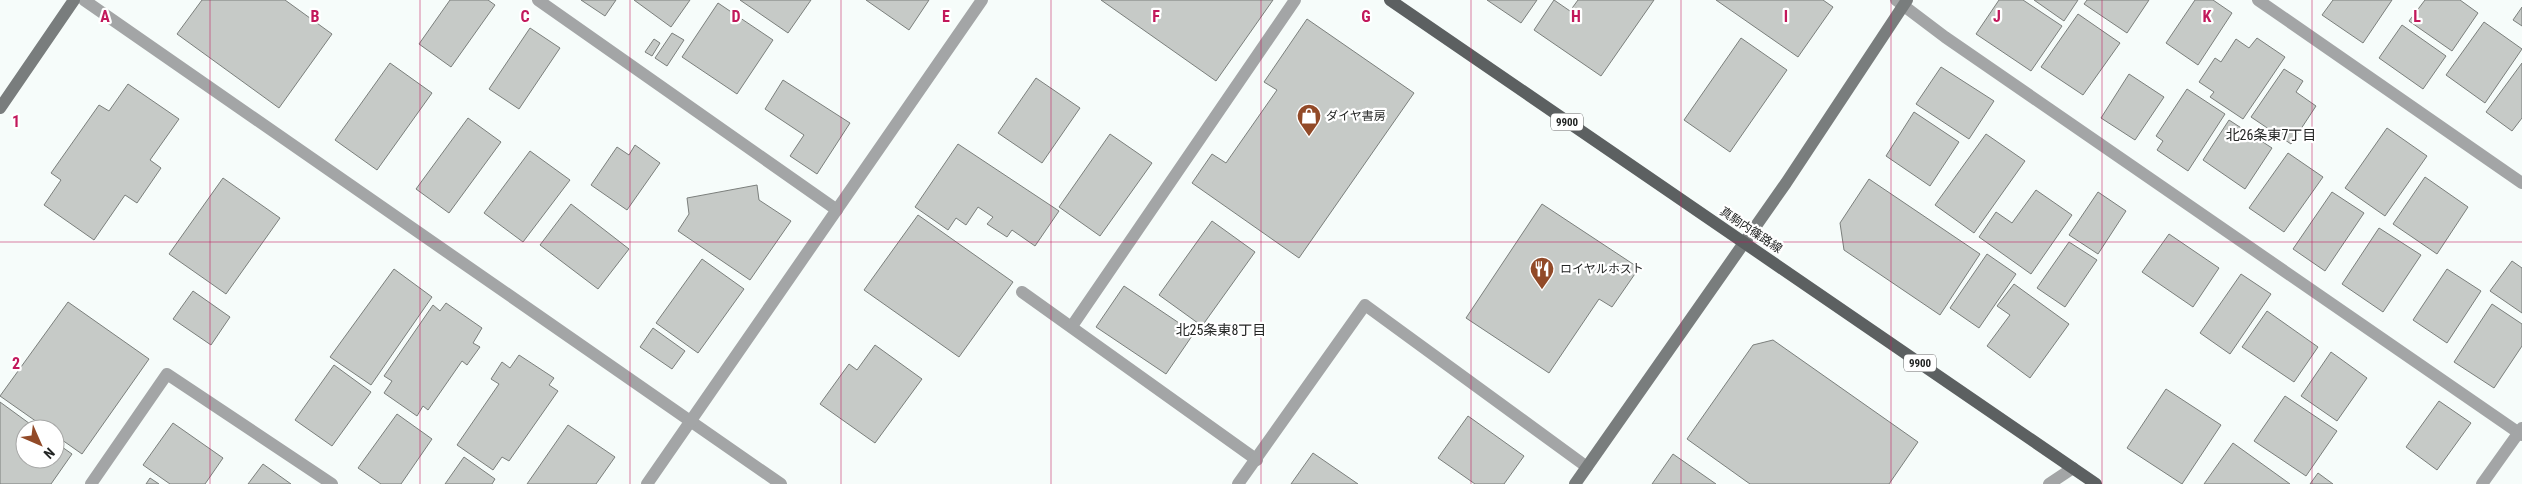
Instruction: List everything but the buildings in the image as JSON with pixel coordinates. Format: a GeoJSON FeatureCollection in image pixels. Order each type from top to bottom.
{"type":"FeatureCollection","features":[{"type":"Feature","properties":{"kind":"main road","name":"真駒内篠路線"},"geometry":{"type":"LineString","coordinates":[[1390,0],[2096,484]]}},
{"type":"Feature","properties":{"kind":"street"},"geometry":{"type":"LineString","coordinates":[[0,108],[74,0]]}},
{"type":"Feature","properties":{"kind":"street"},"geometry":{"type":"LineString","coordinates":[[84,0],[780,484]]}},
{"type":"Feature","properties":{"kind":"street"},"geometry":{"type":"LineString","coordinates":[[538,0],[837,210]]}},
{"type":"Feature","properties":{"kind":"street"},"geometry":{"type":"LineString","coordinates":[[647,484],[982,0]]}},
{"type":"Feature","properties":{"kind":"street"},"geometry":{"type":"LineString","coordinates":[[1072,326],[1295,0]]}},
{"type":"Feature","properties":{"kind":"street"},"geometry":{"type":"LineString","coordinates":[[2258,0],[2522,183]]}},
{"type":"Feature","properties":{"kind":"street"},"geometry":{"type":"LineString","coordinates":[[1575,484],[1744,242],[1902,2],[1945,37],[2521,432],[2482,484]]}},
{"type":"Feature","properties":{"kind":"street"},"geometry":{"type":"LineString","coordinates":[[1022,292],[1257,460]]}},
{"type":"Feature","properties":{"kind":"street"},"geometry":{"type":"LineString","coordinates":[[1238,484],[1257,460],[1365,304],[1588,467]]}},
{"type":"Feature","properties":{"kind":"street"},"geometry":{"type":"LineString","coordinates":[[91,484],[167,374],[332,484]]}},
{"type":"Feature","properties":{"kind":"street"},"geometry":{"type":"LineString","coordinates":[[2049,484],[2073,468]]}},
{"type":"Feature","properties":{"kind":"place","name":"ダイヤ書房"},"geometry":{"type":"Point","coordinates":[1309,137]}},
{"type":"Feature","properties":{"kind":"place","name":"ロイヤルホスト"},"geometry":{"type":"Point","coordinates":[1542,290]}},
{"type":"Feature","properties":{"kind":"district","name":"北26条東7丁目"},"geometry":{"type":"Point","coordinates":[2271,135]}},
{"type":"Feature","properties":{"kind":"district","name":"北25条東8丁目"},"geometry":{"type":"Point","coordinates":[1221,330]}}]}
